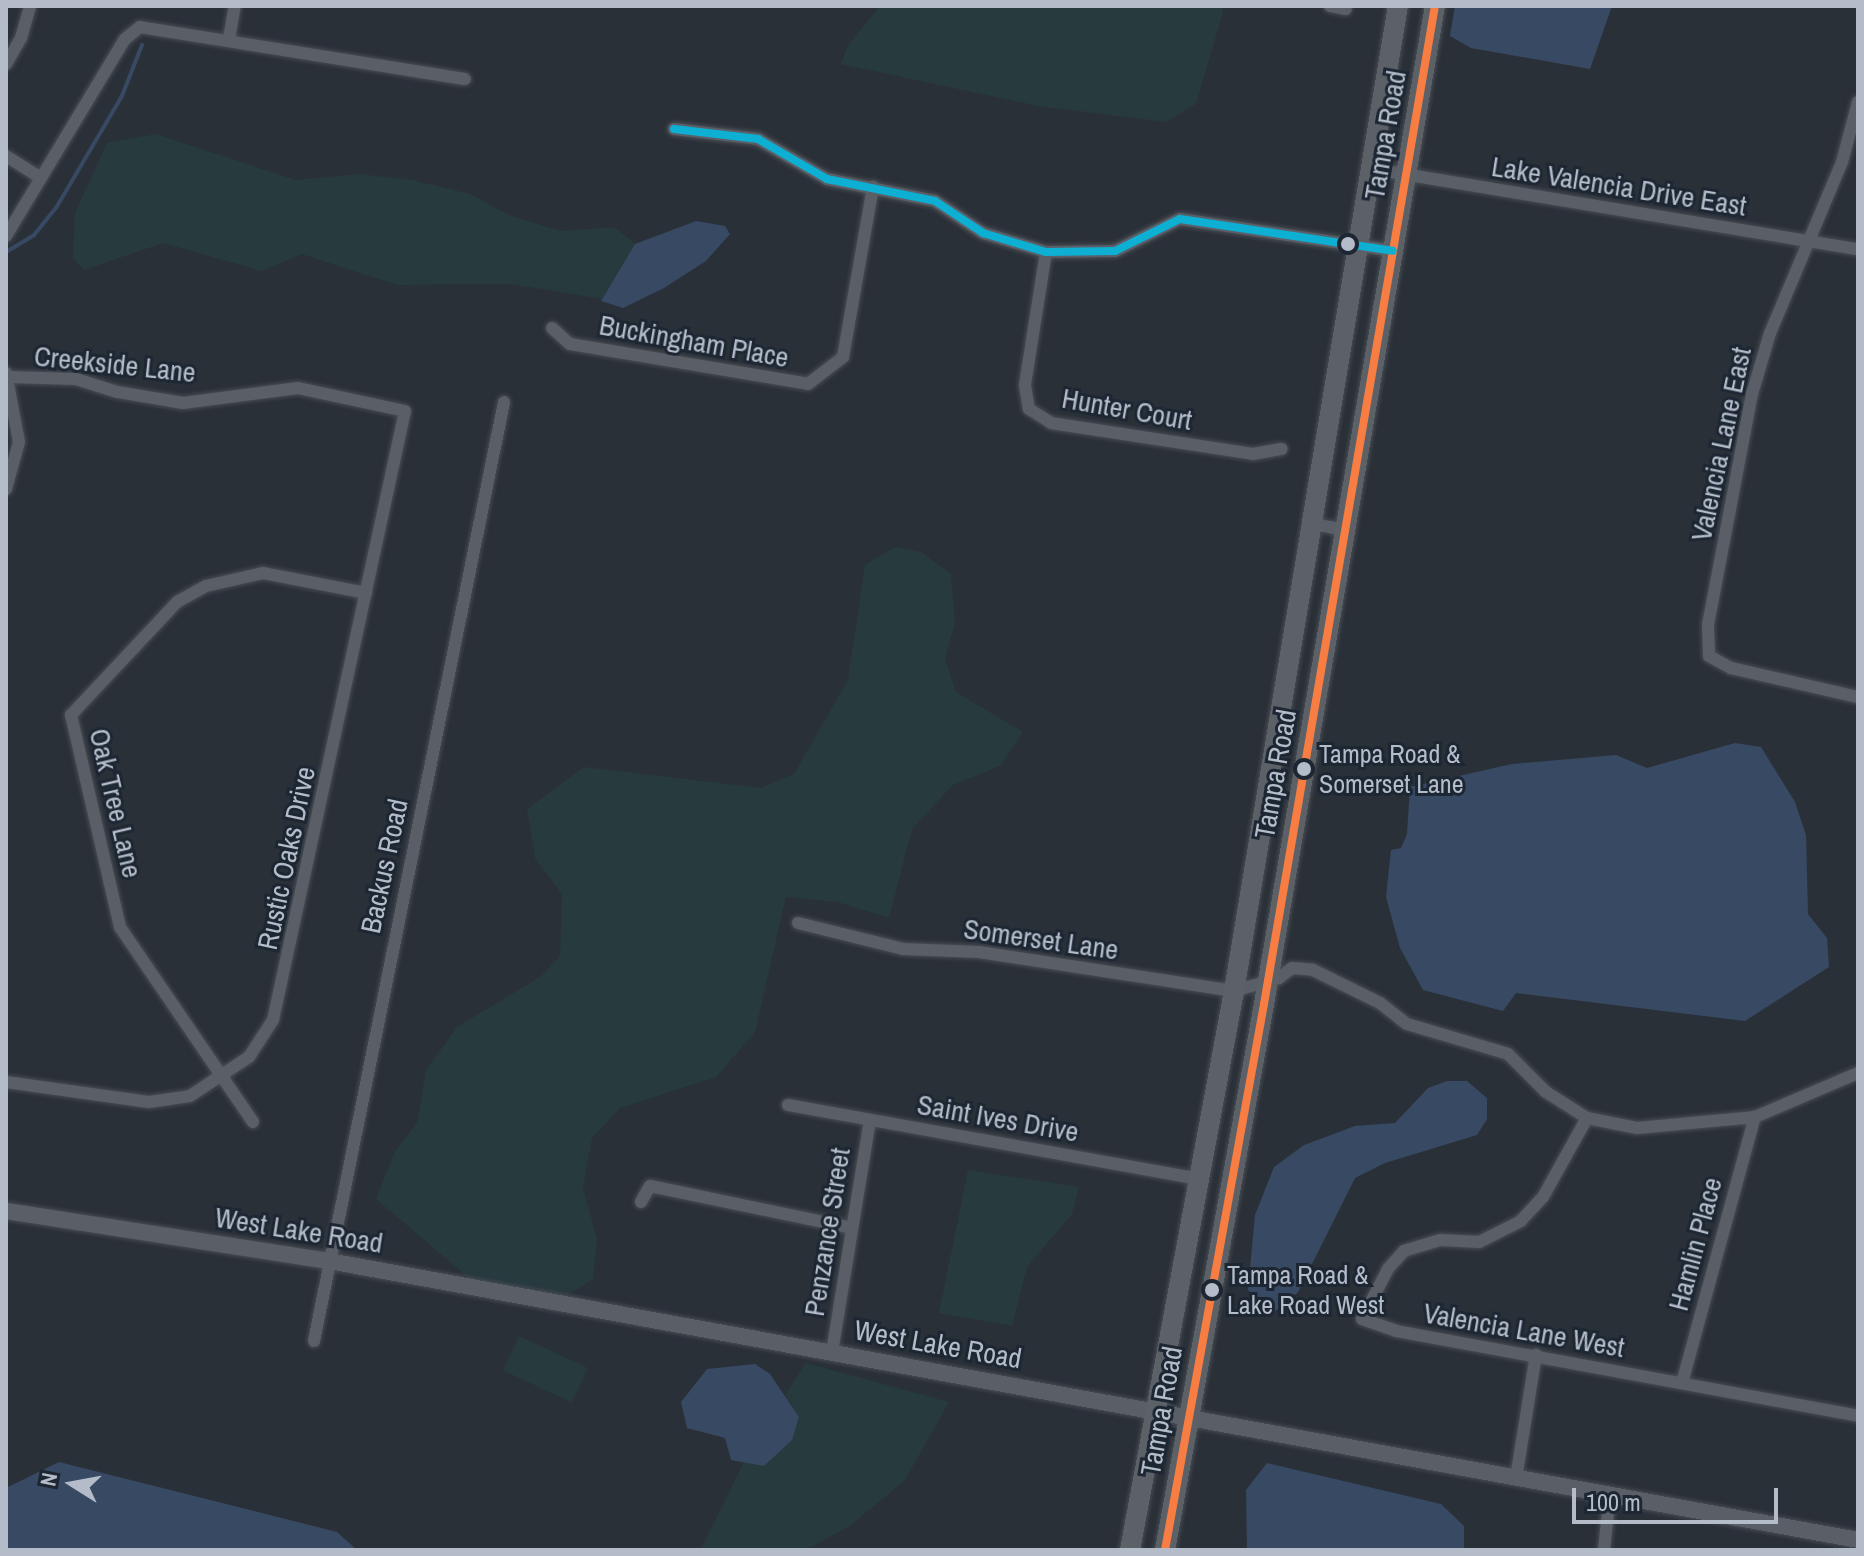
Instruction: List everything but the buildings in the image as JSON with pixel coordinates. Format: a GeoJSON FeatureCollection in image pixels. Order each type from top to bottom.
{"type":"FeatureCollection","features":[{"type":"Feature","properties":{"kind":"main road","name":"Tampa Road"},"geometry":{"type":"LineString","coordinates":[[1130,1550],[1234,991],[1361,246],[1398,6]]}},
{"type":"Feature","properties":{"kind":"main road","name":"Tampa Road"},"geometry":{"type":"LineString","coordinates":[[1165,1550],[1188,1416],[1274,980],[1345,530],[1435,6]]}},
{"type":"Feature","properties":{"kind":"street"},"geometry":{"type":"LineString","coordinates":[[6,64],[21,38],[30,6]]}},
{"type":"Feature","properties":{"kind":"street"},"geometry":{"type":"LineString","coordinates":[[229,39],[235,6]]}},
{"type":"Feature","properties":{"kind":"street"},"geometry":{"type":"LineString","coordinates":[[1330,6],[1346,9]]}},
{"type":"Feature","properties":{"kind":"street"},"geometry":{"type":"LineString","coordinates":[[6,236],[125,39],[140,27],[465,79]]}},
{"type":"Feature","properties":{"kind":"street","name":"Valencia Lane East"},"geometry":{"type":"LineString","coordinates":[[1858,102],[1842,162],[1807,240],[1752,394],[1708,625],[1709,656],[1731,668],[1858,697]]}},
{"type":"Feature","properties":{"kind":"street"},"geometry":{"type":"LineString","coordinates":[[674,129],[744,135],[827,179],[935,201],[983,233],[1046,252],[1115,251],[1180,219],[1393,251]]}},
{"type":"Feature","properties":{"kind":"street"},"geometry":{"type":"LineString","coordinates":[[6,156],[41,178]]}},
{"type":"Feature","properties":{"kind":"street","name":"Lake Valencia Drive East"},"geometry":{"type":"LineString","coordinates":[[1373,169],[1858,249]]}},
{"type":"Feature","properties":{"kind":"street","name":"Buckingham Place"},"geometry":{"type":"LineString","coordinates":[[552,328],[570,344],[808,384],[843,357],[873,187]]}},
{"type":"Feature","properties":{"kind":"street","name":"Hunter Court"},"geometry":{"type":"LineString","coordinates":[[1046,252],[1025,385],[1029,409],[1066,425],[1253,454],[1282,449]]}},
{"type":"Feature","properties":{"kind":"street"},"geometry":{"type":"LineString","coordinates":[[6,489],[19,442],[7,375]]}},
{"type":"Feature","properties":{"kind":"street","name":"Creekside Lane"},"geometry":{"type":"LineString","coordinates":[[7,375],[76,379],[117,392],[183,403],[298,388],[405,411]]}},
{"type":"Feature","properties":{"kind":"street","name":"Backus Road"},"geometry":{"type":"LineString","coordinates":[[314,1341],[504,402]]}},
{"type":"Feature","properties":{"kind":"street","name":"Rustic Oaks Drive"},"geometry":{"type":"LineString","coordinates":[[6,1082],[149,1102],[190,1096],[249,1057],[273,1020],[405,411]]}},
{"type":"Feature","properties":{"kind":"street"},"geometry":{"type":"LineString","coordinates":[[1314,524],[1345,530]]}},
{"type":"Feature","properties":{"kind":"street","name":"Oak Tree Lane"},"geometry":{"type":"LineString","coordinates":[[219,1079],[120,927],[71,715],[177,602],[206,586],[263,573],[366,593]]}},
{"type":"Feature","properties":{"kind":"street","name":"Somerset Lane"},"geometry":{"type":"LineString","coordinates":[[798,923],[903,949],[979,952],[1234,991],[1274,980],[1292,968],[1313,970],[1380,1003],[1407,1024],[1508,1054],[1546,1092],[1587,1118]]}},
{"type":"Feature","properties":{"kind":"street"},"geometry":{"type":"LineString","coordinates":[[1587,1118],[1669,1128],[1755,1117],[1858,1073]]}},
{"type":"Feature","properties":{"kind":"street"},"geometry":{"type":"LineString","coordinates":[[219,1079],[253,1122]]}},
{"type":"Feature","properties":{"kind":"street","name":"Saint Ives Drive"},"geometry":{"type":"LineString","coordinates":[[788,1105],[1200,1179]]}},
{"type":"Feature","properties":{"kind":"street","name":"Hamlin Place"},"geometry":{"type":"LineString","coordinates":[[1682,1383],[1755,1117]]}},
{"type":"Feature","properties":{"kind":"street","name":"Valencia Lane West"},"geometry":{"type":"LineString","coordinates":[[1587,1118],[1543,1197],[1521,1221],[1479,1242],[1440,1240],[1404,1251],[1388,1269],[1362,1319],[1396,1331],[1858,1416]]}},
{"type":"Feature","properties":{"kind":"street","name":"Penzance Street"},"geometry":{"type":"LineString","coordinates":[[832,1352],[870,1120]]}},
{"type":"Feature","properties":{"kind":"street"},"geometry":{"type":"LineString","coordinates":[[641,1202],[650,1186],[852,1228]]}},
{"type":"Feature","properties":{"kind":"street","name":"West Lake Road"},"geometry":{"type":"LineString","coordinates":[[6,1211],[329,1261],[1155,1409],[1858,1540]]}},
{"type":"Feature","properties":{"kind":"street"},"geometry":{"type":"LineString","coordinates":[[1516,1478],[1536,1355]]}},
{"type":"Feature","properties":{"kind":"street"},"geometry":{"type":"LineString","coordinates":[[1604,1550],[1610,1494]]}},
{"type":"Feature","properties":{"kind":"green space"},"geometry":{"type":"Polygon","coordinates":[[[880,6],[1221,6],[1223,12],[1196,104],[1166,122],[1038,106],[841,64],[848,45],[880,6]]]}},
{"type":"Feature","properties":{"kind":"green space"},"geometry":{"type":"Polygon","coordinates":[[[156,134],[295,180],[359,174],[412,180],[470,194],[509,215],[560,231],[614,227],[635,244],[602,299],[511,284],[397,285],[302,254],[262,271],[163,243],[84,270],[73,258],[75,213],[107,143],[156,134]]]}},
{"type":"Feature","properties":{"kind":"green space"},"geometry":{"type":"Polygon","coordinates":[[[895,547],[921,552],[951,574],[955,623],[945,659],[956,692],[1023,732],[1000,766],[953,785],[912,829],[889,918],[838,902],[786,897],[755,1032],[716,1077],[620,1108],[592,1138],[583,1188],[597,1239],[593,1279],[566,1296],[470,1279],[376,1199],[395,1151],[417,1123],[426,1070],[457,1027],[540,977],[560,956],[562,894],[535,858],[527,809],[584,767],[761,788],[794,774],[848,680],[865,565],[895,547]]]}},
{"type":"Feature","properties":{"kind":"green space"},"geometry":{"type":"Polygon","coordinates":[[[968,1170],[1079,1187],[1072,1214],[1027,1267],[1012,1326],[939,1313],[968,1170]]]}},
{"type":"Feature","properties":{"kind":"green space"},"geometry":{"type":"Polygon","coordinates":[[[519,1336],[588,1368],[572,1403],[503,1370],[519,1336]]]}},
{"type":"Feature","properties":{"kind":"green space"},"geometry":{"type":"Polygon","coordinates":[[[806,1363],[949,1402],[905,1480],[850,1526],[805,1550],[678,1550],[702,1547],[744,1462],[764,1465],[799,1417],[785,1395],[806,1363]]]}},
{"type":"Feature","properties":{"kind":"water"},"geometry":{"type":"Polygon","coordinates":[[[1455,6],[1612,6],[1590,69],[1471,48],[1450,36],[1455,6]]]}},
{"type":"Feature","properties":{"kind":"water"},"geometry":{"type":"Polygon","coordinates":[[[696,221],[725,226],[730,234],[706,261],[664,288],[623,308],[601,301],[635,244],[696,221]]]}},
{"type":"Feature","properties":{"kind":"water"},"geometry":{"type":"Polygon","coordinates":[[[1735,743],[1761,747],[1795,802],[1806,835],[1808,914],[1827,938],[1829,967],[1745,1021],[1516,993],[1503,1011],[1423,990],[1400,948],[1386,897],[1391,850],[1401,848],[1407,834],[1410,787],[1512,764],[1616,755],[1647,768],[1735,743]]]}},
{"type":"Feature","properties":{"kind":"water"},"geometry":{"type":"Polygon","coordinates":[[[1447,1081],[1467,1081],[1487,1098],[1487,1119],[1477,1135],[1385,1163],[1355,1178],[1298,1292],[1274,1312],[1248,1290],[1255,1215],[1274,1167],[1304,1145],[1355,1126],[1395,1123],[1428,1088],[1447,1081]]]}},
{"type":"Feature","properties":{"kind":"water"},"geometry":{"type":"Polygon","coordinates":[[[755,1364],[770,1374],[799,1417],[792,1440],[764,1466],[731,1460],[725,1438],[687,1428],[681,1402],[707,1369],[755,1364]]]}},
{"type":"Feature","properties":{"kind":"water"},"geometry":{"type":"Polygon","coordinates":[[[59,1462],[337,1532],[357,1550],[6,1550],[6,1488],[59,1462]]]}},
{"type":"Feature","properties":{"kind":"water"},"geometry":{"type":"Polygon","coordinates":[[[1267,1463],[1441,1504],[1464,1526],[1464,1550],[1247,1550],[1246,1490],[1267,1463]]]}},
{"type":"Feature","properties":{"kind":"waterway"},"geometry":{"type":"LineString","coordinates":[[6,252],[34,235],[56,208],[122,96],[142,45]]}},
{"type":"Feature","properties":{"kind":"transit line"},"geometry":{"type":"LineString","coordinates":[[1165,1550],[1264,1004],[1435,6]]}},
{"type":"Feature","properties":{"kind":"transit line"},"geometry":{"type":"LineString","coordinates":[[674,129],[758,139],[827,179],[935,201],[983,233],[1046,252],[1115,251],[1180,219],[1393,251]]}},
{"type":"Feature","properties":{"kind":"place","name":"Tampa Road & Somerset Lane"},"geometry":{"type":"Point","coordinates":[1304,769]}},
{"type":"Feature","properties":{"kind":"place","name":"Tampa Road & Lake Road West"},"geometry":{"type":"Point","coordinates":[1212,1290]}}]}
